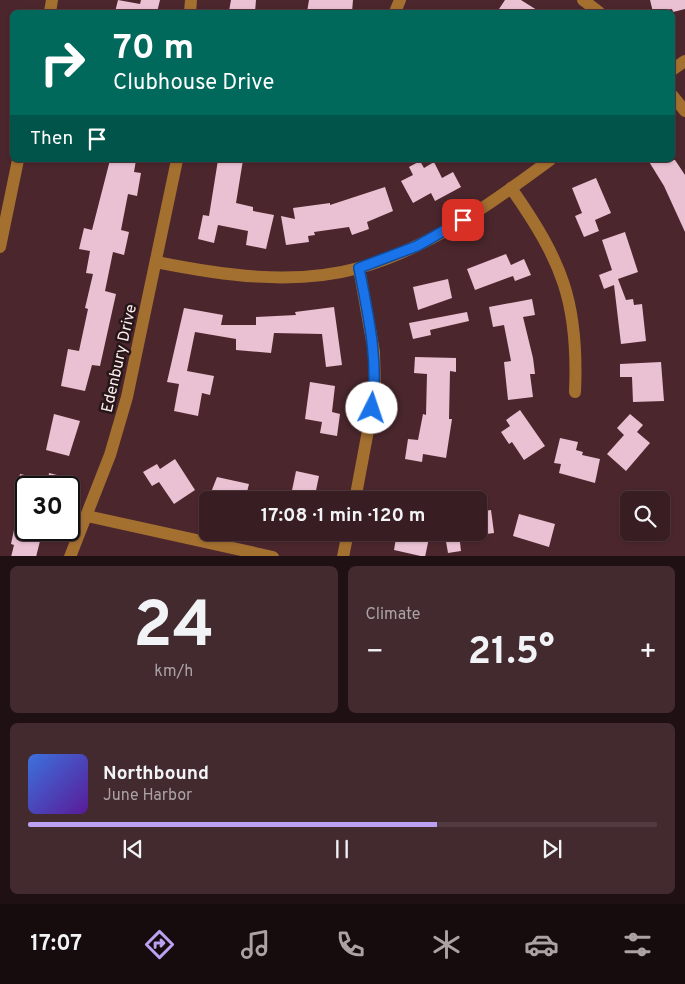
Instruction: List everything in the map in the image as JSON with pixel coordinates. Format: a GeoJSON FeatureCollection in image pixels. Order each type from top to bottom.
{"type":"FeatureCollection","features":[{"type":"Feature","properties":{"kind":"street"},"geometry":{"type":"LineString","coordinates":[[583,0],[596,10]]}},
{"type":"Feature","properties":{"kind":"street"},"geometry":{"type":"LineString","coordinates":[[675,98],[685,111]]}},
{"type":"Feature","properties":{"kind":"street"},"geometry":{"type":"LineString","coordinates":[[0,247],[4,204],[17,162]]}},
{"type":"Feature","properties":{"kind":"street","name":"Edenbury Drive"},"geometry":{"type":"LineString","coordinates":[[70,556],[110,455],[127,397],[177,162]]}},
{"type":"Feature","properties":{"kind":"street"},"geometry":{"type":"LineString","coordinates":[[156,262],[210,273],[262,277],[310,276],[359,268],[417,246],[479,211],[547,162]]}},
{"type":"Feature","properties":{"kind":"street"},"geometry":{"type":"LineString","coordinates":[[511,188],[540,229],[561,272],[571,309],[576,352],[575,392]]}},
{"type":"Feature","properties":{"kind":"street"},"geometry":{"type":"LineString","coordinates":[[357,491],[375,394],[374,352],[359,268]]}},
{"type":"Feature","properties":{"kind":"street"},"geometry":{"type":"LineString","coordinates":[[87,516],[273,556]]}},
{"type":"Feature","properties":{"kind":"street"},"geometry":{"type":"LineString","coordinates":[[343,556],[346,541]]}},
{"type":"Feature","properties":{"kind":"building"},"geometry":{"type":"Polygon","coordinates":[[[118,0],[140,4],[141,0],[160,0],[158,10],[116,10],[118,0]]]}},
{"type":"Feature","properties":{"kind":"building"},"geometry":{"type":"Polygon","coordinates":[[[231,0],[256,0],[255,10],[229,10],[231,0]]]}},
{"type":"Feature","properties":{"kind":"building"},"geometry":{"type":"Polygon","coordinates":[[[309,0],[353,0],[352,10],[307,10],[309,0]]]}},
{"type":"Feature","properties":{"kind":"building"},"geometry":{"type":"Polygon","coordinates":[[[505,0],[521,0],[537,10],[498,10],[505,0]]]}},
{"type":"Feature","properties":{"kind":"building"},"geometry":{"type":"Polygon","coordinates":[[[650,0],[685,0],[685,9],[675,12],[672,9],[652,10],[650,0]]]}},
{"type":"Feature","properties":{"kind":"building"},"geometry":{"type":"Polygon","coordinates":[[[675,160],[685,175],[685,232],[664,186],[649,162],[675,162],[675,160]]]}},
{"type":"Feature","properties":{"kind":"building"},"geometry":{"type":"Polygon","coordinates":[[[109,162],[136,162],[134,172],[141,173],[137,196],[128,194],[121,230],[129,232],[124,255],[113,252],[105,291],[116,294],[100,366],[92,365],[85,391],[61,386],[68,349],[79,351],[88,309],[85,308],[93,274],[86,273],[90,251],[79,249],[84,228],[92,230],[109,162]]]}},
{"type":"Feature","properties":{"kind":"building"},"geometry":{"type":"Polygon","coordinates":[[[218,162],[243,162],[236,203],[253,207],[253,211],[274,215],[266,249],[246,245],[248,231],[218,225],[214,243],[198,239],[203,215],[209,216],[218,162]]]}},
{"type":"Feature","properties":{"kind":"building"},"geometry":{"type":"Polygon","coordinates":[[[421,162],[424,168],[434,162],[442,178],[453,172],[461,187],[435,201],[431,193],[413,203],[401,181],[413,175],[409,167],[421,162]]]}},
{"type":"Feature","properties":{"kind":"building"},"geometry":{"type":"Polygon","coordinates":[[[596,178],[611,213],[595,220],[599,231],[584,237],[575,216],[582,213],[572,188],[596,178]]]}},
{"type":"Feature","properties":{"kind":"building"},"geometry":{"type":"Polygon","coordinates":[[[385,187],[393,211],[367,222],[369,229],[352,235],[349,227],[314,232],[315,235],[308,236],[309,242],[286,245],[281,216],[295,219],[293,208],[330,203],[330,205],[385,187]]]}},
{"type":"Feature","properties":{"kind":"building"},"geometry":{"type":"Polygon","coordinates":[[[625,232],[638,272],[618,279],[626,300],[633,299],[634,305],[642,304],[646,341],[621,344],[614,285],[604,289],[599,275],[612,270],[602,240],[625,232]]]}},
{"type":"Feature","properties":{"kind":"building"},"geometry":{"type":"Polygon","coordinates":[[[506,254],[511,265],[524,259],[531,275],[515,281],[513,276],[475,290],[467,269],[506,254]]]}},
{"type":"Feature","properties":{"kind":"building"},"geometry":{"type":"Polygon","coordinates":[[[448,279],[452,298],[418,310],[413,287],[448,279]]]}},
{"type":"Feature","properties":{"kind":"building"},"geometry":{"type":"Polygon","coordinates":[[[532,299],[535,315],[523,317],[535,374],[530,374],[533,397],[508,400],[504,362],[511,361],[504,325],[493,327],[489,307],[532,299]]]}},
{"type":"Feature","properties":{"kind":"building"},"geometry":{"type":"Polygon","coordinates":[[[334,307],[342,365],[326,367],[322,334],[274,333],[271,353],[236,350],[236,339],[195,332],[187,371],[214,376],[210,395],[202,393],[198,416],[174,411],[179,384],[167,382],[184,308],[223,315],[221,325],[256,325],[256,317],[296,315],[295,312],[334,307]]]}},
{"type":"Feature","properties":{"kind":"building"},"geometry":{"type":"Polygon","coordinates":[[[467,312],[469,321],[430,330],[431,335],[413,339],[409,323],[467,312]]]}},
{"type":"Feature","properties":{"kind":"building"},"geometry":{"type":"Polygon","coordinates":[[[415,357],[456,358],[456,372],[450,371],[449,419],[452,419],[446,458],[423,454],[422,462],[405,459],[408,439],[418,440],[423,414],[426,415],[427,374],[414,373],[415,357]]]}},
{"type":"Feature","properties":{"kind":"building"},"geometry":{"type":"Polygon","coordinates":[[[661,362],[664,401],[633,402],[632,377],[620,377],[620,364],[661,362]]]}},
{"type":"Feature","properties":{"kind":"building"},"geometry":{"type":"Polygon","coordinates":[[[310,382],[335,386],[332,412],[340,414],[337,436],[320,433],[322,422],[305,419],[310,382]]]}},
{"type":"Feature","properties":{"kind":"building"},"geometry":{"type":"Polygon","coordinates":[[[520,410],[545,446],[524,460],[512,442],[509,444],[501,432],[510,426],[506,420],[520,410]]]}},
{"type":"Feature","properties":{"kind":"building"},"geometry":{"type":"Polygon","coordinates":[[[54,414],[80,421],[69,456],[46,450],[54,414]]]}},
{"type":"Feature","properties":{"kind":"building"},"geometry":{"type":"Polygon","coordinates":[[[630,414],[643,425],[637,432],[650,443],[626,471],[607,454],[624,435],[617,428],[630,414]]]}},
{"type":"Feature","properties":{"kind":"building"},"geometry":{"type":"Polygon","coordinates":[[[560,438],[578,442],[576,450],[583,452],[582,455],[600,459],[595,483],[559,473],[561,464],[554,463],[560,438]]]}},
{"type":"Feature","properties":{"kind":"building"},"geometry":{"type":"Polygon","coordinates":[[[175,459],[195,490],[174,504],[159,482],[152,486],[143,472],[157,464],[160,469],[175,459]]]}},
{"type":"Feature","properties":{"kind":"building"},"geometry":{"type":"Polygon","coordinates":[[[296,471],[319,476],[316,491],[292,491],[296,471]]]}},
{"type":"Feature","properties":{"kind":"building"},"geometry":{"type":"Polygon","coordinates":[[[49,473],[61,476],[49,476],[49,473]]]}},
{"type":"Feature","properties":{"kind":"building"},"geometry":{"type":"Polygon","coordinates":[[[217,477],[249,484],[247,491],[212,491],[217,477]]]}},
{"type":"Feature","properties":{"kind":"building"},"geometry":{"type":"Polygon","coordinates":[[[491,510],[494,533],[487,534],[487,511],[491,510]]]}},
{"type":"Feature","properties":{"kind":"building"},"geometry":{"type":"Polygon","coordinates":[[[519,514],[555,524],[549,547],[513,536],[519,514]]]}},
{"type":"Feature","properties":{"kind":"building"},"geometry":{"type":"Polygon","coordinates":[[[14,530],[15,541],[40,541],[36,556],[11,556],[14,545],[11,544],[14,530]]]}},
{"type":"Feature","properties":{"kind":"building"},"geometry":{"type":"Polygon","coordinates":[[[396,541],[428,541],[425,556],[394,550],[396,541]]]}},
{"type":"Feature","properties":{"kind":"building"},"geometry":{"type":"Polygon","coordinates":[[[446,541],[460,541],[461,551],[448,553],[446,541]]]}},
{"type":"Feature","properties":{"kind":"route"},"geometry":{"type":"LineString","coordinates":[[372,408],[375,394],[374,352],[359,268],[417,246],[463,220]]}}]}
